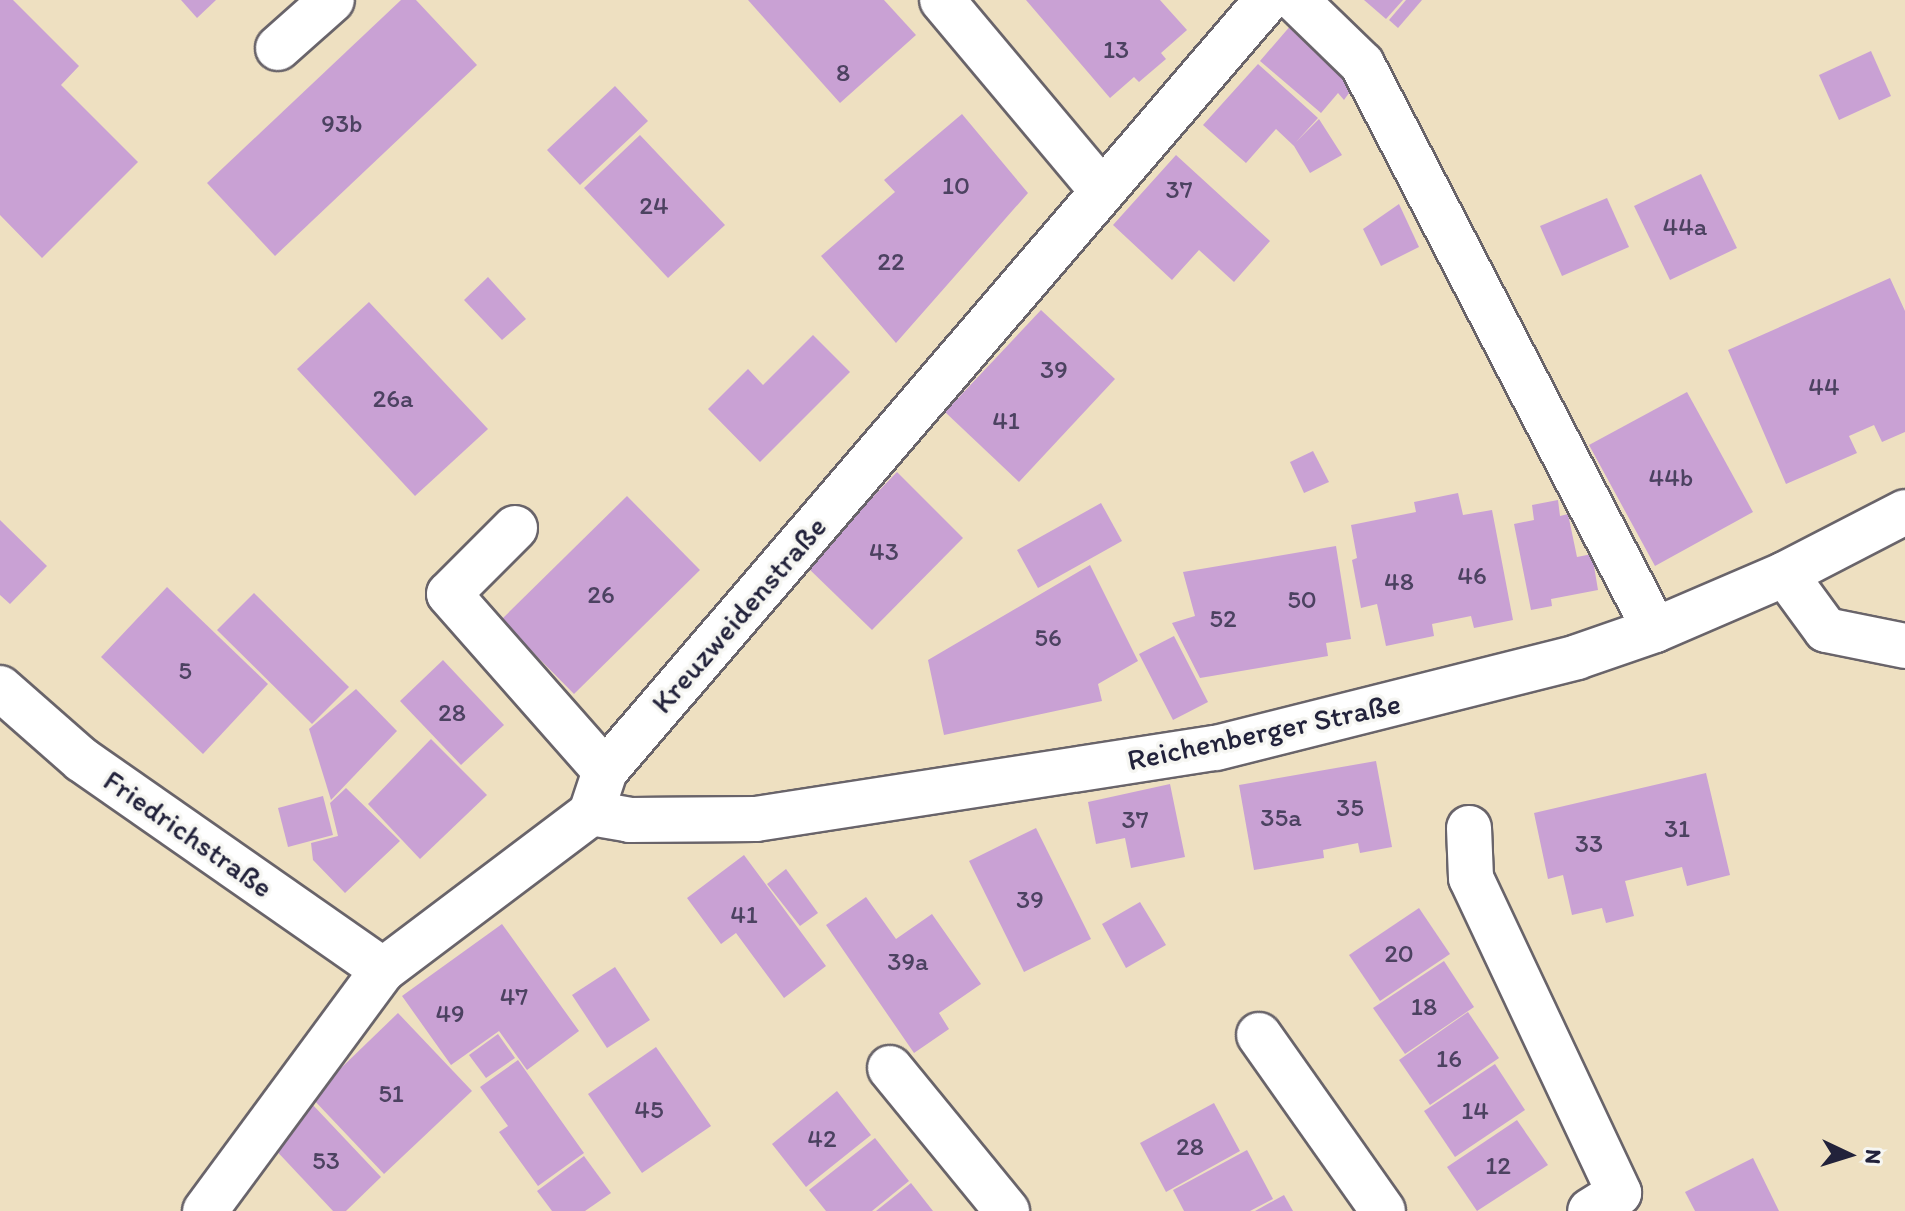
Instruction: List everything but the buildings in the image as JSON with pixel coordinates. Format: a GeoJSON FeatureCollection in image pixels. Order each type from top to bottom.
{"type":"FeatureCollection","features":[{"type":"Feature","properties":{"kind":"street"},"geometry":{"type":"LineString","coordinates":[[278,48],[332,0]]}},
{"type":"Feature","properties":{"kind":"street"},"geometry":{"type":"LineString","coordinates":[[942,0],[1102,191]]}},
{"type":"Feature","properties":{"kind":"street","name":"Kreuzweidenstraße"},"geometry":{"type":"LineString","coordinates":[[591,813],[605,771],[1267,0]]}},
{"type":"Feature","properties":{"kind":"street"},"geometry":{"type":"LineString","coordinates":[[1296,0],[1362,64],[1655,630]]}},
{"type":"Feature","properties":{"kind":"street","name":"Reichenberger Straße"},"geometry":{"type":"LineString","coordinates":[[591,813],[630,820],[756,819],[1216,748],[1577,657],[1655,630],[1785,574],[1905,512]]}},
{"type":"Feature","properties":{"kind":"street"},"geometry":{"type":"LineString","coordinates":[[515,528],[449,594],[605,771]]}},
{"type":"Feature","properties":{"kind":"street"},"geometry":{"type":"LineString","coordinates":[[1785,574],[1826,630],[1905,646]]}},
{"type":"Feature","properties":{"kind":"street","name":"Friedrichstraße"},"geometry":{"type":"LineString","coordinates":[[0,688],[82,760],[383,970]]}},
{"type":"Feature","properties":{"kind":"street"},"geometry":{"type":"LineString","coordinates":[[213,1208],[383,970],[591,813]]}},
{"type":"Feature","properties":{"kind":"street"},"geometry":{"type":"LineString","coordinates":[[1469,828],[1471,878],[1619,1193],[1590,1211]]}},
{"type":"Feature","properties":{"kind":"street"},"geometry":{"type":"LineString","coordinates":[[1259,1035],[1383,1211]]}},
{"type":"Feature","properties":{"kind":"street"},"geometry":{"type":"LineString","coordinates":[[890,1068],[1007,1211]]}}]}
